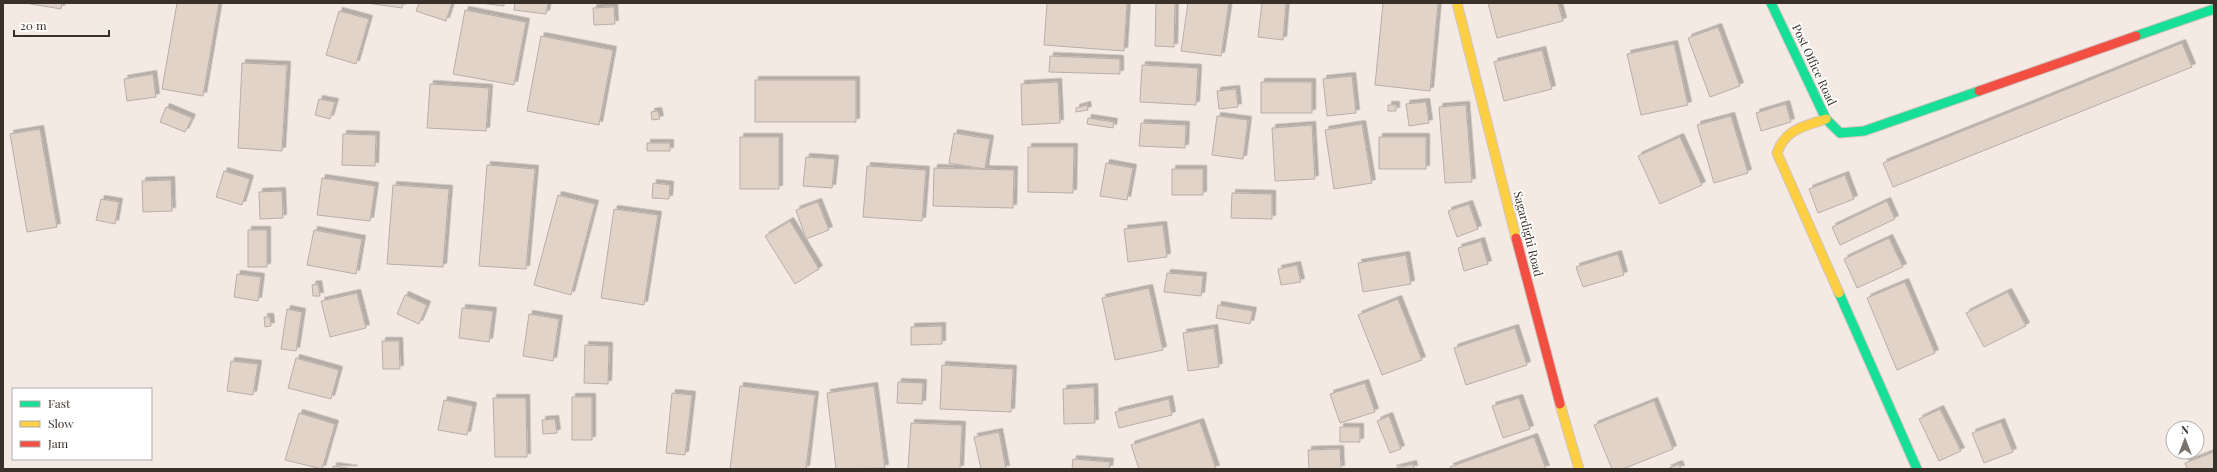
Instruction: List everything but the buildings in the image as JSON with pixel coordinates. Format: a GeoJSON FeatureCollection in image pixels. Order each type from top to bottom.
{"type":"FeatureCollection","features":[{"type":"Feature","properties":{"kind":"street","name":"Sagardighi Road"},"geometry":{"type":"LineString","coordinates":[[1457,3],[1549,368],[1578,469]]}},
{"type":"Feature","properties":{"kind":"street","name":"Post Office Road"},"geometry":{"type":"LineString","coordinates":[[1771,3],[1826,119],[1840,133],[1864,131],[2214,9]]}},
{"type":"Feature","properties":{"kind":"street"},"geometry":{"type":"LineString","coordinates":[[1826,119],[1790,132],[1779,142],[1777,153],[1917,469]]}},
{"type":"Feature","properties":{"kind":"traffic: fast"},"geometry":{"type":"LineString","coordinates":[[1771,3],[1826,119],[1840,133],[1864,131],[1979,91]]}},
{"type":"Feature","properties":{"kind":"traffic: fast"},"geometry":{"type":"LineString","coordinates":[[2136,36],[2214,9]]}},
{"type":"Feature","properties":{"kind":"traffic: fast"},"geometry":{"type":"LineString","coordinates":[[1839,293],[1917,469]]}},
{"type":"Feature","properties":{"kind":"traffic: slow"},"geometry":{"type":"LineString","coordinates":[[1457,3],[1516,238]]}},
{"type":"Feature","properties":{"kind":"traffic: slow"},"geometry":{"type":"LineString","coordinates":[[1826,119],[1803,127],[1790,134],[1785,139],[1777,153],[1839,293]]}},
{"type":"Feature","properties":{"kind":"traffic: slow"},"geometry":{"type":"LineString","coordinates":[[1560,404],[1579,469]]}},
{"type":"Feature","properties":{"kind":"traffic: jam"},"geometry":{"type":"LineString","coordinates":[[1979,91],[2136,36]]}},
{"type":"Feature","properties":{"kind":"traffic: jam"},"geometry":{"type":"LineString","coordinates":[[1516,238],[1560,404]]}}]}
